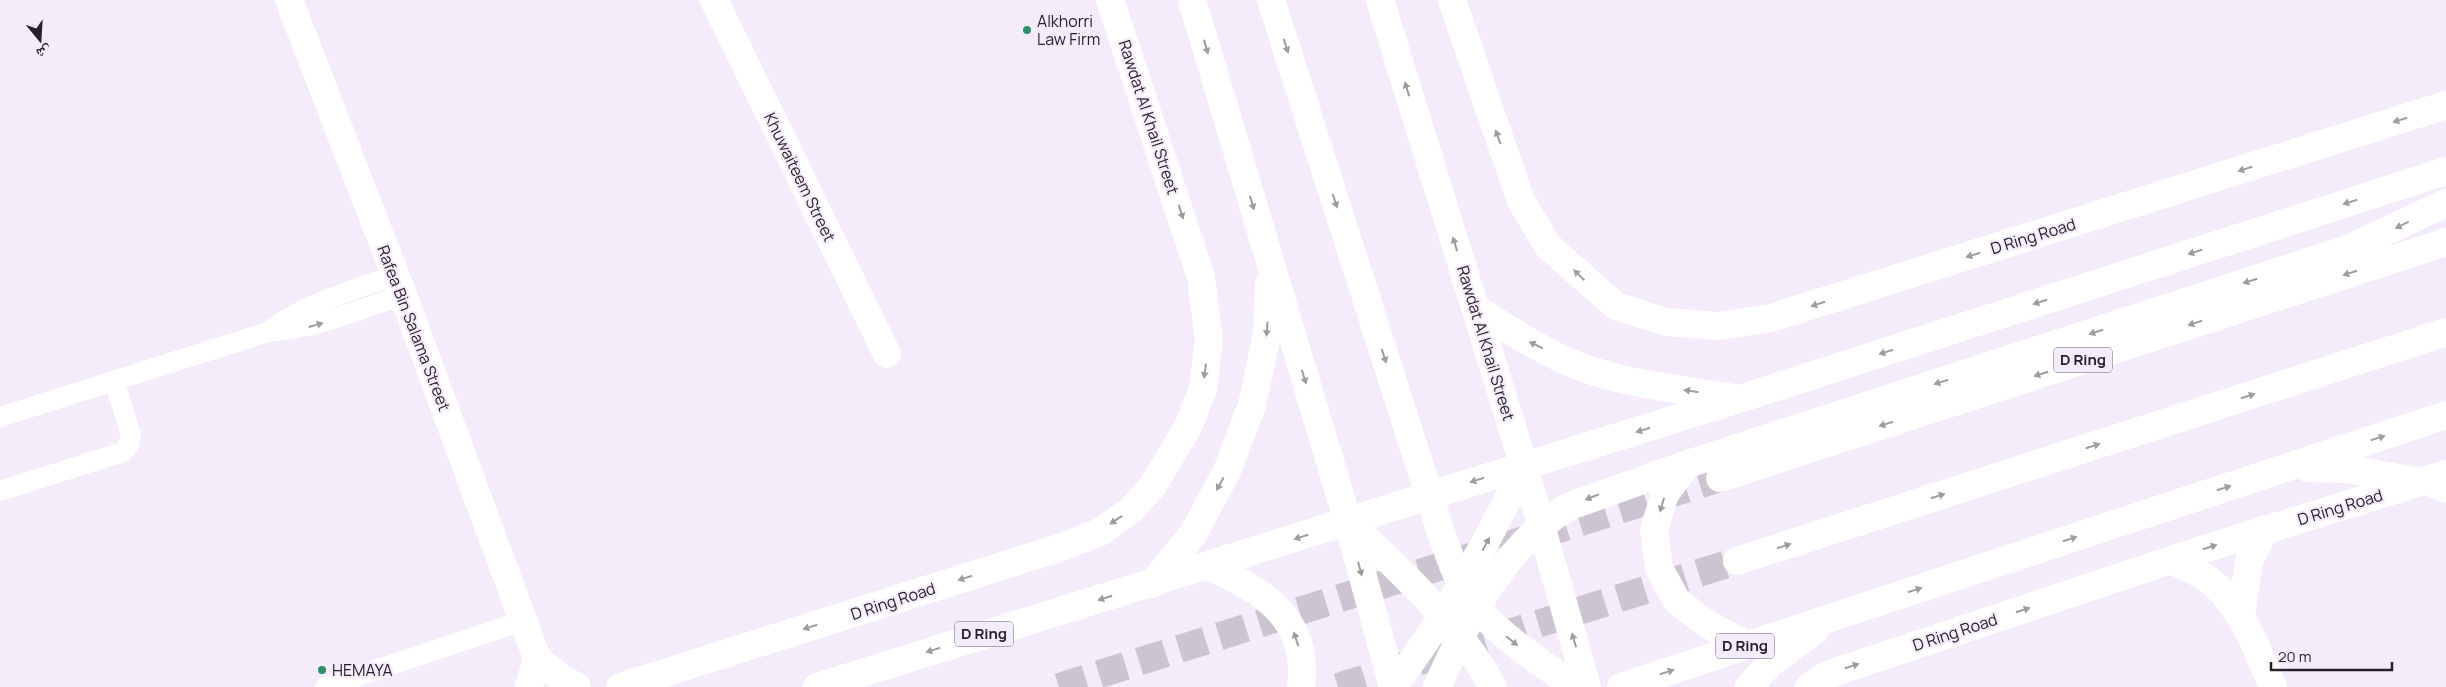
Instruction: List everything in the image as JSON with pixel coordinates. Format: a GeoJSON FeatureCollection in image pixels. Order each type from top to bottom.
{"type":"FeatureCollection","features":[{"type":"Feature","properties":{"kind":"main road","name":"Rafea Bin Salama Street"},"geometry":{"type":"LineString","coordinates":[[289,0],[399,285],[537,658],[558,676],[576,687]]}},
{"type":"Feature","properties":{"kind":"main road","name":"Khuwaiteem Street"},"geometry":{"type":"LineString","coordinates":[[714,0],[887,354]]}},
{"type":"Feature","properties":{"kind":"main road","name":"Rawdat Al Khail Street"},"geometry":{"type":"LineString","coordinates":[[1110,0],[1202,278],[1210,340],[1202,389],[1188,427],[1152,487]]}},
{"type":"Feature","properties":{"kind":"main road"},"geometry":{"type":"LineString","coordinates":[[1192,0],[1348,522],[1393,687]]}},
{"type":"Feature","properties":{"kind":"main road"},"geometry":{"type":"LineString","coordinates":[[1271,0],[1429,496],[1469,596],[1509,639],[1576,687]]}},
{"type":"Feature","properties":{"kind":"main road","name":"Rawdat Al Khail Street"},"geometry":{"type":"LineString","coordinates":[[1380,0],[1524,466],[1587,687]]}},
{"type":"Feature","properties":{"kind":"main road","name":"D Ring Road"},"geometry":{"type":"LineString","coordinates":[[1452,0],[1521,201],[1548,246],[1616,306],[1666,322],[1719,326],[1771,318],[2446,105]]}},
{"type":"Feature","properties":{"kind":"main road","name":"D Ring"},"geometry":{"type":"LineString","coordinates":[[817,687],[1152,584],[1739,399],[2446,171]]}},
{"type":"Feature","properties":{"kind":"main road"},"geometry":{"type":"LineString","coordinates":[[1469,596],[1493,580],[1541,527],[1556,514],[1570,506],[1688,464],[2348,249],[2446,203]]}},
{"type":"Feature","properties":{"kind":"main road","name":"D Ring"},"geometry":{"type":"LineString","coordinates":[[1720,478],[2446,242]]}},
{"type":"Feature","properties":{"kind":"main road"},"geometry":{"type":"LineString","coordinates":[[1152,584],[1192,534],[1227,471],[1252,405],[1267,334],[1270,263]]}},
{"type":"Feature","properties":{"kind":"main road"},"geometry":{"type":"LineString","coordinates":[[1475,308],[1528,341],[1578,366],[1632,382],[1739,399]]}},
{"type":"Feature","properties":{"kind":"main road"},"geometry":{"type":"LineString","coordinates":[[1737,561],[2446,332]]}},
{"type":"Feature","properties":{"kind":"main road","name":"D Ring"},"geometry":{"type":"LineString","coordinates":[[1621,687],[2446,415]]}},
{"type":"Feature","properties":{"kind":"main road"},"geometry":{"type":"LineString","coordinates":[[1688,464],[1665,494],[1654,530],[1659,568],[1677,601],[1707,624],[1747,645]]}},
{"type":"Feature","properties":{"kind":"main road"},"geometry":{"type":"LineString","coordinates":[[1393,687],[1450,628],[1469,596],[1485,546],[1524,466]]}},
{"type":"Feature","properties":{"kind":"main road"},"geometry":{"type":"LineString","coordinates":[[2287,468],[2348,469],[2420,482]]}},
{"type":"Feature","properties":{"kind":"main road","name":"D Ring Road"},"geometry":{"type":"LineString","coordinates":[[1809,687],[1829,674],[2265,529],[2446,474]]}},
{"type":"Feature","properties":{"kind":"main road","name":"D Ring Road"},"geometry":{"type":"LineString","coordinates":[[620,687],[1062,548],[1107,527],[1130,511],[1152,487]]}},
{"type":"Feature","properties":{"kind":"main road"},"geometry":{"type":"LineString","coordinates":[[1348,522],[1413,584],[1450,628],[1493,687]]}},
{"type":"Feature","properties":{"kind":"main road"},"geometry":{"type":"LineString","coordinates":[[2241,615],[2249,562],[2265,529]]}},
{"type":"Feature","properties":{"kind":"main road"},"geometry":{"type":"LineString","coordinates":[[2172,560],[2201,574],[2218,588],[2241,615],[2273,687]]}},
{"type":"Feature","properties":{"kind":"main road"},"geometry":{"type":"LineString","coordinates":[[1208,566],[1245,582],[1275,604],[1295,634],[1304,670],[1301,687]]}},
{"type":"Feature","properties":{"kind":"main road"},"geometry":{"type":"LineString","coordinates":[[1749,687],[1769,664],[1816,629],[1869,605]]}},
{"type":"Feature","properties":{"kind":"main road"},"geometry":{"type":"LineString","coordinates":[[1437,687],[1450,628]]}},
{"type":"Feature","properties":{"kind":"main road"},"geometry":{"type":"LineString","coordinates":[[529,687],[537,658]]}},
{"type":"Feature","properties":{"kind":"lane"},"geometry":{"type":"LineString","coordinates":[[0,417],[268,332],[284,320],[320,301],[399,285]]}},
{"type":"Feature","properties":{"kind":"lane"},"geometry":{"type":"LineString","coordinates":[[0,491],[123,452],[129,444],[131,435],[114,381]]}},
{"type":"Feature","properties":{"kind":"lane"},"geometry":{"type":"LineString","coordinates":[[2420,482],[2446,493]]}},
{"type":"Feature","properties":{"kind":"lane"},"geometry":{"type":"LineString","coordinates":[[325,687],[523,621]]}},
{"type":"Feature","properties":{"kind":"tunnel"},"geometry":{"type":"LineString","coordinates":[[1059,687],[1720,478]]}},
{"type":"Feature","properties":{"kind":"tunnel"},"geometry":{"type":"LineString","coordinates":[[1338,687],[1737,561]]}},
{"type":"Feature","properties":{"kind":"place","name":"Alkhorri Law Firm"},"geometry":{"type":"Point","coordinates":[1027,30]}},
{"type":"Feature","properties":{"kind":"place","name":"HEMAYA"},"geometry":{"type":"Point","coordinates":[322,670]}}]}
